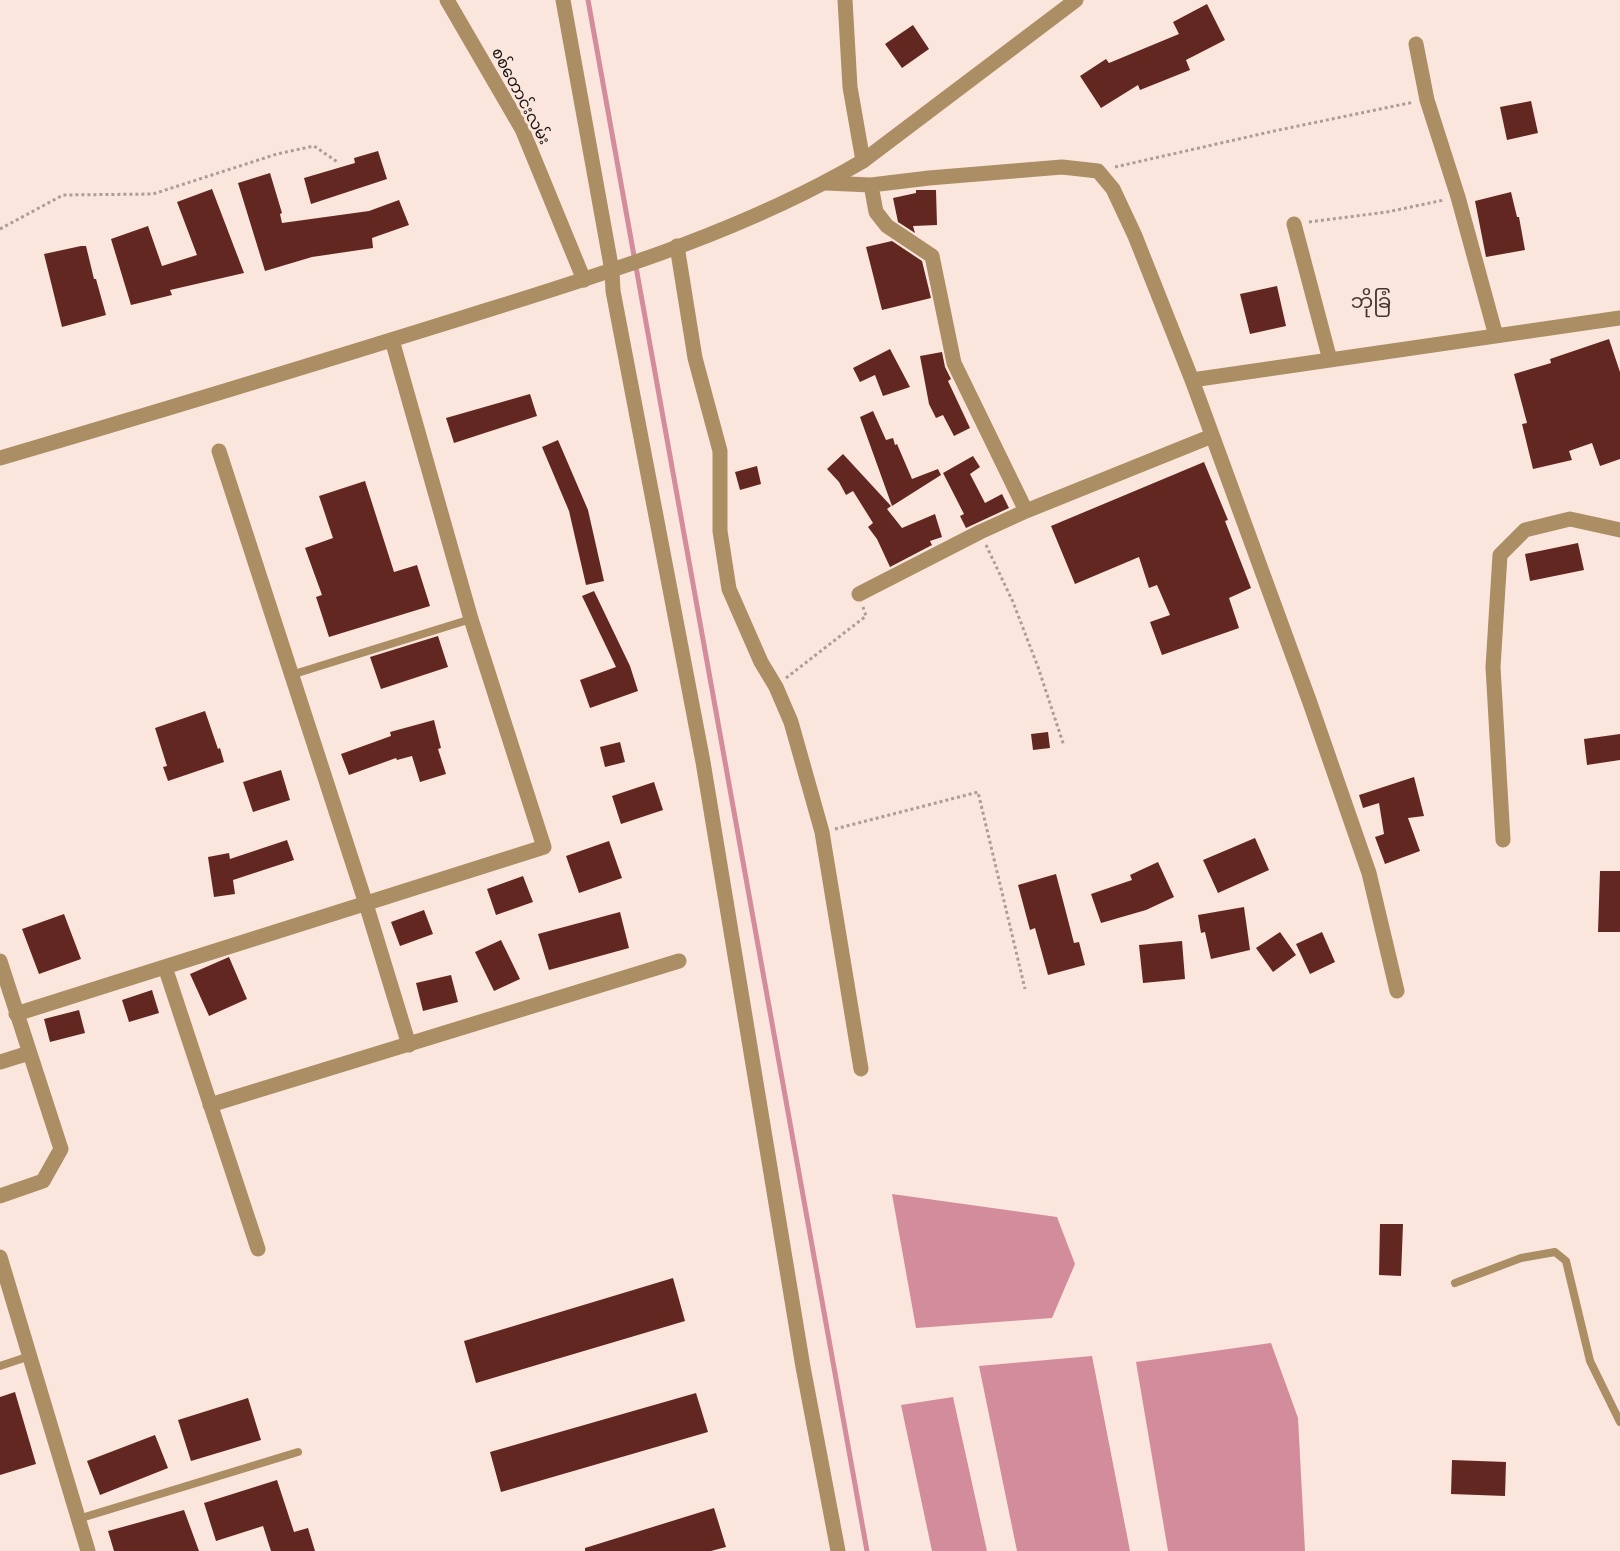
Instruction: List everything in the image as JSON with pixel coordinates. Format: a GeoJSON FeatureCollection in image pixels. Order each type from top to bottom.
{"type":"FeatureCollection","features":[{"type":"Feature","properties":{"kind":"street","name":"စစ်တောင်းလမ်း"},"geometry":{"type":"LineString","coordinates":[[447,0],[522,129],[584,280]]}},
{"type":"Feature","properties":{"kind":"street"},"geometry":{"type":"LineString","coordinates":[[563,0],[612,271],[613,291],[704,762],[803,1367],[838,1551]]}},
{"type":"Feature","properties":{"kind":"street"},"geometry":{"type":"LineString","coordinates":[[845,0],[850,87],[863,161]]}},
{"type":"Feature","properties":{"kind":"street"},"geometry":{"type":"LineString","coordinates":[[0,458],[584,280],[754,218],[826,183],[863,161],[1076,0]]}},
{"type":"Feature","properties":{"kind":"street"},"geometry":{"type":"LineString","coordinates":[[1416,44],[1427,100],[1458,197],[1496,336]]}},
{"type":"Feature","properties":{"kind":"street"},"geometry":{"type":"LineString","coordinates":[[826,183],[871,185],[1062,167],[1098,171],[1113,189],[1135,236],[1192,380],[1310,700],[1369,873],[1397,991]]}},
{"type":"Feature","properties":{"kind":"street"},"geometry":{"type":"LineString","coordinates":[[871,185],[876,212],[887,226],[932,256],[954,363],[1026,511]]}},
{"type":"Feature","properties":{"kind":"street"},"geometry":{"type":"LineString","coordinates":[[1294,224],[1330,360]]}},
{"type":"Feature","properties":{"kind":"street"},"geometry":{"type":"LineString","coordinates":[[677,246],[695,358],[720,451],[720,531],[729,589],[761,663],[776,687],[791,722],[822,832],[861,1069]]}},
{"type":"Feature","properties":{"kind":"street"},"geometry":{"type":"LineString","coordinates":[[1192,380],[1620,318]]}},
{"type":"Feature","properties":{"kind":"street"},"geometry":{"type":"LineString","coordinates":[[16,1014],[544,847],[471,619],[392,340]]}},
{"type":"Feature","properties":{"kind":"street"},"geometry":{"type":"LineString","coordinates":[[859,594],[1026,511],[1212,436]]}},
{"type":"Feature","properties":{"kind":"street"},"geometry":{"type":"LineString","coordinates":[[219,451],[366,904],[409,1045]]}},
{"type":"Feature","properties":{"kind":"street"},"geometry":{"type":"LineString","coordinates":[[1503,840],[1493,667],[1500,555],[1525,530],[1570,519],[1620,530]]}},
{"type":"Feature","properties":{"kind":"street"},"geometry":{"type":"LineString","coordinates":[[0,961],[61,1149],[43,1181],[0,1196]]}},
{"type":"Feature","properties":{"kind":"street"},"geometry":{"type":"LineString","coordinates":[[210,1105],[679,961]]}},
{"type":"Feature","properties":{"kind":"street"},"geometry":{"type":"LineString","coordinates":[[165,967],[258,1249]]}},
{"type":"Feature","properties":{"kind":"street"},"geometry":{"type":"LineString","coordinates":[[0,1062],[29,1053]]}},
{"type":"Feature","properties":{"kind":"street"},"geometry":{"type":"LineString","coordinates":[[0,1257],[88,1551]]}},
{"type":"Feature","properties":{"kind":"lane"},"geometry":{"type":"LineString","coordinates":[[291,675],[471,619]]}},
{"type":"Feature","properties":{"kind":"lane"},"geometry":{"type":"LineString","coordinates":[[1455,1283],[1521,1258],[1555,1252],[1566,1261],[1590,1361],[1620,1422]]}},
{"type":"Feature","properties":{"kind":"lane"},"geometry":{"type":"LineString","coordinates":[[0,1366],[30,1356]]}},
{"type":"Feature","properties":{"kind":"lane"},"geometry":{"type":"LineString","coordinates":[[78,1519],[298,1452]]}},
{"type":"Feature","properties":{"kind":"path"},"geometry":{"type":"LineString","coordinates":[[1098,171],[1274,131],[1427,100]]}},
{"type":"Feature","properties":{"kind":"path"},"geometry":{"type":"LineString","coordinates":[[0,229],[63,195],[153,194],[278,154],[314,146],[339,163]]}},
{"type":"Feature","properties":{"kind":"path"},"geometry":{"type":"LineString","coordinates":[[1294,224],[1387,212],[1458,197]]}},
{"type":"Feature","properties":{"kind":"path"},"geometry":{"type":"LineString","coordinates":[[980,532],[1014,602],[1064,746]]}},
{"type":"Feature","properties":{"kind":"path"},"geometry":{"type":"LineString","coordinates":[[776,687],[866,616],[859,594]]}},
{"type":"Feature","properties":{"kind":"path"},"geometry":{"type":"LineString","coordinates":[[822,832],[978,792],[1025,989]]}},
{"type":"Feature","properties":{"kind":"shaded area"},"geometry":{"type":"Polygon","coordinates":[[[892,1194],[1057,1217],[1075,1264],[1052,1318],[916,1328],[892,1194]]]}},
{"type":"Feature","properties":{"kind":"shaded area"},"geometry":{"type":"Polygon","coordinates":[[[1271,1343],[1298,1418],[1305,1551],[1168,1551],[1136,1362],[1271,1343]]]}},
{"type":"Feature","properties":{"kind":"shaded area"},"geometry":{"type":"Polygon","coordinates":[[[1092,1356],[1130,1551],[1017,1551],[979,1366],[1092,1356]]]}},
{"type":"Feature","properties":{"kind":"shaded area"},"geometry":{"type":"Polygon","coordinates":[[[953,1397],[987,1551],[932,1551],[901,1405],[953,1397]]]}},
{"type":"Feature","properties":{"kind":"building"},"geometry":{"type":"Polygon","coordinates":[[[1207,4],[1225,40],[1186,60],[1190,70],[1140,90],[1138,85],[1101,108],[1080,76],[1106,59],[1109,63],[1179,34],[1173,22],[1207,4]]]}},
{"type":"Feature","properties":{"kind":"building"},"geometry":{"type":"Polygon","coordinates":[[[913,25],[929,49],[902,68],[885,44],[913,25]]]}},
{"type":"Feature","properties":{"kind":"building"},"geometry":{"type":"Polygon","coordinates":[[[1531,101],[1538,133],[1507,140],[1500,107],[1531,101]]]}},
{"type":"Feature","properties":{"kind":"building"},"geometry":{"type":"Polygon","coordinates":[[[378,151],[387,179],[311,204],[304,178],[355,163],[354,158],[378,151]]]}},
{"type":"Feature","properties":{"kind":"building"},"geometry":{"type":"Polygon","coordinates":[[[270,173],[282,213],[280,214],[282,223],[369,211],[399,200],[409,225],[372,238],[373,248],[312,257],[265,271],[238,183],[270,173]]]}},
{"type":"Feature","properties":{"kind":"building"},"geometry":{"type":"Polygon","coordinates":[[[212,189],[244,273],[170,290],[172,295],[131,305],[111,239],[148,226],[162,266],[197,255],[177,202],[212,189]]]}},
{"type":"Feature","properties":{"kind":"building"},"geometry":{"type":"Polygon","coordinates":[[[916,190],[936,190],[937,225],[913,226],[915,233],[898,222],[893,198],[916,193],[916,190]]]}},
{"type":"Feature","properties":{"kind":"building"},"geometry":{"type":"Polygon","coordinates":[[[1511,192],[1517,217],[1519,217],[1525,250],[1486,257],[1475,201],[1511,192]]]}},
{"type":"Feature","properties":{"kind":"building"},"geometry":{"type":"Polygon","coordinates":[[[892,241],[922,261],[931,298],[882,310],[866,247],[892,241]]]}},
{"type":"Feature","properties":{"kind":"building"},"geometry":{"type":"Polygon","coordinates":[[[86,246],[106,315],[62,327],[44,254],[86,246]]]}},
{"type":"Feature","properties":{"kind":"building"},"geometry":{"type":"Polygon","coordinates":[[[1277,286],[1286,326],[1250,334],[1240,294],[1277,286]]]}},
{"type":"Feature","properties":{"kind":"building"},"geometry":{"type":"Polygon","coordinates":[[[1609,339],[1620,372],[1620,459],[1600,466],[1592,443],[1569,451],[1572,460],[1533,469],[1522,424],[1527,423],[1514,374],[1551,363],[1550,359],[1609,339]]]}},
{"type":"Feature","properties":{"kind":"building"},"geometry":{"type":"Polygon","coordinates":[[[890,349],[910,387],[883,396],[875,375],[860,382],[853,368],[890,349]]]}},
{"type":"Feature","properties":{"kind":"building"},"geometry":{"type":"Polygon","coordinates":[[[942,352],[945,367],[951,379],[948,381],[970,428],[954,436],[943,415],[936,418],[929,404],[920,356],[942,352]]]}},
{"type":"Feature","properties":{"kind":"building"},"geometry":{"type":"Polygon","coordinates":[[[530,394],[537,416],[454,443],[446,418],[530,394]]]}},
{"type":"Feature","properties":{"kind":"building"},"geometry":{"type":"Polygon","coordinates":[[[873,411],[886,440],[893,438],[895,445],[897,444],[912,479],[938,469],[941,475],[892,506],[860,417],[873,411]]]}},
{"type":"Feature","properties":{"kind":"building"},"geometry":{"type":"Polygon","coordinates":[[[558,440],[588,510],[604,581],[586,585],[569,511],[542,447],[558,440]]]}},
{"type":"Feature","properties":{"kind":"building"},"geometry":{"type":"Polygon","coordinates":[[[843,454],[891,506],[887,509],[902,528],[935,514],[942,537],[930,541],[932,545],[890,567],[877,539],[868,527],[873,523],[853,491],[846,495],[839,482],[827,469],[843,454]]]}},
{"type":"Feature","properties":{"kind":"building"},"geometry":{"type":"Polygon","coordinates":[[[973,456],[980,467],[970,474],[985,503],[1002,494],[1009,508],[966,528],[960,516],[964,514],[943,473],[973,456]]]}},
{"type":"Feature","properties":{"kind":"building"},"geometry":{"type":"Polygon","coordinates":[[[1204,462],[1228,520],[1225,521],[1251,588],[1229,598],[1239,628],[1162,655],[1150,622],[1170,615],[1157,585],[1149,588],[1139,557],[1075,584],[1051,526],[1204,462]]]}},
{"type":"Feature","properties":{"kind":"building"},"geometry":{"type":"Polygon","coordinates":[[[757,466],[761,484],[740,490],[735,472],[757,466]]]}},
{"type":"Feature","properties":{"kind":"building"},"geometry":{"type":"Polygon","coordinates":[[[365,481],[394,572],[417,565],[430,606],[329,637],[316,597],[322,595],[305,548],[333,538],[319,496],[365,481]]]}},
{"type":"Feature","properties":{"kind":"building"},"geometry":{"type":"Polygon","coordinates":[[[1578,543],[1584,570],[1530,581],[1525,554],[1578,543]]]}},
{"type":"Feature","properties":{"kind":"building"},"geometry":{"type":"Polygon","coordinates":[[[594,591],[630,666],[638,691],[590,708],[580,680],[616,667],[582,596],[594,591]]]}},
{"type":"Feature","properties":{"kind":"building"},"geometry":{"type":"Polygon","coordinates":[[[438,636],[448,667],[381,689],[370,657],[438,636]]]}},
{"type":"Feature","properties":{"kind":"building"},"geometry":{"type":"Polygon","coordinates":[[[205,711],[224,762],[168,781],[163,767],[167,766],[155,728],[205,711]]]}},
{"type":"Feature","properties":{"kind":"building"},"geometry":{"type":"Polygon","coordinates":[[[434,720],[441,748],[438,749],[446,774],[420,782],[412,756],[397,760],[396,758],[349,775],[341,754],[391,736],[390,732],[434,720]]]}},
{"type":"Feature","properties":{"kind":"building"},"geometry":{"type":"Polygon","coordinates":[[[1048,732],[1050,748],[1033,750],[1031,734],[1048,732]]]}},
{"type":"Feature","properties":{"kind":"building"},"geometry":{"type":"Polygon","coordinates":[[[1620,734],[1620,760],[1587,765],[1584,739],[1620,734]]]}},
{"type":"Feature","properties":{"kind":"building"},"geometry":{"type":"Polygon","coordinates":[[[620,742],[625,762],[605,767],[600,747],[620,742]]]}},
{"type":"Feature","properties":{"kind":"building"},"geometry":{"type":"Polygon","coordinates":[[[281,770],[290,800],[253,812],[243,782],[281,770]]]}},
{"type":"Feature","properties":{"kind":"building"},"geometry":{"type":"Polygon","coordinates":[[[1414,777],[1424,816],[1408,818],[1420,851],[1385,864],[1375,837],[1384,834],[1379,803],[1363,808],[1359,795],[1414,777]]]}},
{"type":"Feature","properties":{"kind":"building"},"geometry":{"type":"Polygon","coordinates":[[[654,782],[663,810],[621,824],[612,796],[654,782]]]}},
{"type":"Feature","properties":{"kind":"building"},"geometry":{"type":"Polygon","coordinates":[[[1255,838],[1269,870],[1218,893],[1203,860],[1255,838]]]}},
{"type":"Feature","properties":{"kind":"building"},"geometry":{"type":"Polygon","coordinates":[[[287,840],[294,860],[233,880],[235,894],[214,897],[208,857],[229,853],[230,859],[287,840]]]}},
{"type":"Feature","properties":{"kind":"building"},"geometry":{"type":"Polygon","coordinates":[[[609,841],[622,878],[579,893],[566,856],[609,841]]]}},
{"type":"Feature","properties":{"kind":"building"},"geometry":{"type":"Polygon","coordinates":[[[1158,862],[1174,897],[1146,910],[1101,923],[1091,894],[1132,880],[1130,875],[1158,862]]]}},
{"type":"Feature","properties":{"kind":"building"},"geometry":{"type":"Polygon","coordinates":[[[1600,871],[1620,871],[1620,932],[1598,932],[1600,871]]]}},
{"type":"Feature","properties":{"kind":"building"},"geometry":{"type":"Polygon","coordinates":[[[1056,874],[1074,943],[1079,942],[1085,965],[1048,975],[1035,928],[1030,930],[1018,885],[1056,874]]]}},
{"type":"Feature","properties":{"kind":"building"},"geometry":{"type":"Polygon","coordinates":[[[523,876],[533,902],[496,915],[487,889],[523,876]]]}},
{"type":"Feature","properties":{"kind":"building"},"geometry":{"type":"Polygon","coordinates":[[[1244,907],[1250,950],[1211,959],[1205,932],[1201,933],[1198,915],[1244,907]]]}},
{"type":"Feature","properties":{"kind":"building"},"geometry":{"type":"Polygon","coordinates":[[[424,910],[433,934],[400,946],[391,922],[424,910]]]}},
{"type":"Feature","properties":{"kind":"building"},"geometry":{"type":"Polygon","coordinates":[[[620,912],[629,948],[549,970],[538,934],[620,912]]]}},
{"type":"Feature","properties":{"kind":"building"},"geometry":{"type":"Polygon","coordinates":[[[64,914],[81,959],[39,974],[22,929],[64,914]]]}},
{"type":"Feature","properties":{"kind":"building"},"geometry":{"type":"Polygon","coordinates":[[[1280,932],[1296,955],[1273,972],[1256,948],[1280,932]]]}},
{"type":"Feature","properties":{"kind":"building"},"geometry":{"type":"Polygon","coordinates":[[[1322,932],[1335,962],[1310,974],[1296,944],[1322,932]]]}},
{"type":"Feature","properties":{"kind":"building"},"geometry":{"type":"Polygon","coordinates":[[[501,940],[520,979],[494,991],[475,952],[501,940]]]}},
{"type":"Feature","properties":{"kind":"building"},"geometry":{"type":"Polygon","coordinates":[[[1182,941],[1185,979],[1143,983],[1139,945],[1182,941]]]}},
{"type":"Feature","properties":{"kind":"building"},"geometry":{"type":"Polygon","coordinates":[[[229,957],[247,999],[209,1016],[190,974],[229,957]]]}},
{"type":"Feature","properties":{"kind":"building"},"geometry":{"type":"Polygon","coordinates":[[[451,975],[458,1002],[423,1011],[416,983],[451,975]]]}},
{"type":"Feature","properties":{"kind":"building"},"geometry":{"type":"Polygon","coordinates":[[[152,990],[159,1013],[129,1022],[122,1000],[152,990]]]}},
{"type":"Feature","properties":{"kind":"building"},"geometry":{"type":"Polygon","coordinates":[[[79,1010],[85,1033],[50,1042],[44,1019],[79,1010]]]}},
{"type":"Feature","properties":{"kind":"building"},"geometry":{"type":"Polygon","coordinates":[[[1380,1224],[1403,1224],[1401,1276],[1379,1275],[1380,1224]]]}},
{"type":"Feature","properties":{"kind":"building"},"geometry":{"type":"Polygon","coordinates":[[[673,1278],[685,1321],[476,1383],[464,1341],[673,1278]]]}},
{"type":"Feature","properties":{"kind":"building"},"geometry":{"type":"Polygon","coordinates":[[[15,1392],[36,1464],[0,1475],[0,1397],[15,1392]]]}},
{"type":"Feature","properties":{"kind":"building"},"geometry":{"type":"Polygon","coordinates":[[[696,1393],[708,1432],[501,1492],[490,1452],[696,1393]]]}},
{"type":"Feature","properties":{"kind":"building"},"geometry":{"type":"Polygon","coordinates":[[[248,1398],[261,1440],[191,1461],[178,1420],[248,1398]]]}},
{"type":"Feature","properties":{"kind":"building"},"geometry":{"type":"Polygon","coordinates":[[[155,1435],[168,1468],[100,1495],[87,1461],[155,1435]]]}},
{"type":"Feature","properties":{"kind":"building"},"geometry":{"type":"Polygon","coordinates":[[[1452,1460],[1506,1462],[1505,1496],[1451,1494],[1452,1460]]]}},
{"type":"Feature","properties":{"kind":"building"},"geometry":{"type":"Polygon","coordinates":[[[277,1480],[294,1532],[308,1528],[315,1551],[271,1551],[263,1526],[216,1541],[204,1503],[277,1480]]]}},
{"type":"Feature","properties":{"kind":"building"},"geometry":{"type":"Polygon","coordinates":[[[714,1508],[726,1547],[711,1551],[585,1551],[585,1548],[714,1508]]]}},
{"type":"Feature","properties":{"kind":"building"},"geometry":{"type":"Polygon","coordinates":[[[184,1510],[199,1551],[114,1551],[108,1531],[184,1510]]]}},
{"type":"Feature","properties":{"kind":"waterway"},"geometry":{"type":"LineString","coordinates":[[588,0],[867,1551]]}},
{"type":"Feature","properties":{"kind":"district","name":"ဘိုခြံ"},"geometry":{"type":"Point","coordinates":[1371,301]}}]}
